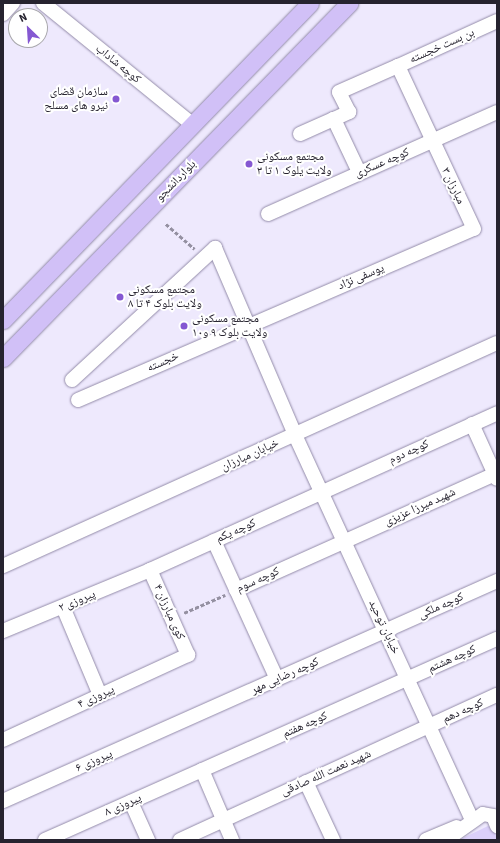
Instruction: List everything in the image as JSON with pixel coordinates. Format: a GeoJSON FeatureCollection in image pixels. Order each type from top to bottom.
{"type":"FeatureCollection","features":[{"type":"Feature","properties":{"kind":"main road"},"geometry":{"type":"LineString","coordinates":[[3,320],[310,3]]}},
{"type":"Feature","properties":{"kind":"main road","name":"بلواردانشجو"},"geometry":{"type":"LineString","coordinates":[[3,358],[349,3]]}},
{"type":"Feature","properties":{"kind":"street"},"geometry":{"type":"LineString","coordinates":[[3,14],[13,3]]}},
{"type":"Feature","properties":{"kind":"street","name":"کوچه شاداب"},"geometry":{"type":"LineString","coordinates":[[43,3],[193,125]]}},
{"type":"Feature","properties":{"kind":"street","name":"بن بست خجسته"},"geometry":{"type":"LineString","coordinates":[[432,142],[398,66],[497,21]]}},
{"type":"Feature","properties":{"kind":"street"},"geometry":{"type":"LineString","coordinates":[[300,134],[349,112],[338,92],[398,66]]}},
{"type":"Feature","properties":{"kind":"street","name":"کوچه عسکری"},"geometry":{"type":"LineString","coordinates":[[268,214],[359,172],[432,142],[497,112]]}},
{"type":"Feature","properties":{"kind":"street"},"geometry":{"type":"LineString","coordinates":[[334,119],[359,172]]}},
{"type":"Feature","properties":{"kind":"street","name":"مبارزان ۳"},"geometry":{"type":"LineString","coordinates":[[432,142],[474,229]]}},
{"type":"Feature","properties":{"kind":"street","name":"یوسفی نژاد"},"geometry":{"type":"LineString","coordinates":[[248,324],[474,229]]}},
{"type":"Feature","properties":{"kind":"street"},"geometry":{"type":"LineString","coordinates":[[72,380],[215,248],[295,435]]}},
{"type":"Feature","properties":{"kind":"street","name":"خجسته"},"geometry":{"type":"LineString","coordinates":[[78,400],[248,324]]}},
{"type":"Feature","properties":{"kind":"street","name":"خیابان مبارزان"},"geometry":{"type":"LineString","coordinates":[[3,566],[497,343]]}},
{"type":"Feature","properties":{"kind":"street","name":"کوچه دوم"},"geometry":{"type":"LineString","coordinates":[[321,492],[497,413]]}},
{"type":"Feature","properties":{"kind":"street"},"geometry":{"type":"LineString","coordinates":[[472,424],[496,476]]}},
{"type":"Feature","properties":{"kind":"street","name":"خیابان توحید"},"geometry":{"type":"LineString","coordinates":[[295,435],[430,726],[478,817],[493,816],[497,826]]}},
{"type":"Feature","properties":{"kind":"street","name":"شهید میرزا عزیزی"},"geometry":{"type":"LineString","coordinates":[[344,541],[496,476]]}},
{"type":"Feature","properties":{"kind":"street","name":"کوچه یکم"},"geometry":{"type":"LineString","coordinates":[[150,570],[321,492]]}},
{"type":"Feature","properties":{"kind":"street"},"geometry":{"type":"LineString","coordinates":[[214,541],[277,679]]}},
{"type":"Feature","properties":{"kind":"street","name":"کوچه سوم"},"geometry":{"type":"LineString","coordinates":[[236,590],[344,541]]}},
{"type":"Feature","properties":{"kind":"street","name":"پیروزی ۲"},"geometry":{"type":"LineString","coordinates":[[3,631],[150,570]]}},
{"type":"Feature","properties":{"kind":"street","name":"کوی مبارزان ۴"},"geometry":{"type":"LineString","coordinates":[[150,570],[188,655]]}},
{"type":"Feature","properties":{"kind":"street","name":"کوچه ملکی"},"geometry":{"type":"LineString","coordinates":[[386,631],[497,580]]}},
{"type":"Feature","properties":{"kind":"street"},"geometry":{"type":"LineString","coordinates":[[63,606],[100,696]]}},
{"type":"Feature","properties":{"kind":"street","name":"کوچه رضایی مهر"},"geometry":{"type":"LineString","coordinates":[[184,720],[386,631]]}},
{"type":"Feature","properties":{"kind":"street","name":"کوچه هشتم"},"geometry":{"type":"LineString","coordinates":[[408,679],[497,639]]}},
{"type":"Feature","properties":{"kind":"street","name":"پیروزی ۴"},"geometry":{"type":"LineString","coordinates":[[3,740],[188,655]]}},
{"type":"Feature","properties":{"kind":"street","name":"کوچه هفتم"},"geometry":{"type":"LineString","coordinates":[[202,770],[408,679]]}},
{"type":"Feature","properties":{"kind":"street","name":"کوچه دهم"},"geometry":{"type":"LineString","coordinates":[[430,726],[497,695]]}},
{"type":"Feature","properties":{"kind":"street","name":"پیروزی ۶"},"geometry":{"type":"LineString","coordinates":[[3,801],[184,720]]}},
{"type":"Feature","properties":{"kind":"street","name":"شهید نعمت الله صادقی"},"geometry":{"type":"LineString","coordinates":[[180,840],[430,726]]}},
{"type":"Feature","properties":{"kind":"street"},"geometry":{"type":"LineString","coordinates":[[202,770],[232,840]]}},
{"type":"Feature","properties":{"kind":"street","name":"پیروزی ۸"},"geometry":{"type":"LineString","coordinates":[[45,840],[202,770]]}},
{"type":"Feature","properties":{"kind":"street"},"geometry":{"type":"LineString","coordinates":[[306,782],[332,840]]}},
{"type":"Feature","properties":{"kind":"street"},"geometry":{"type":"LineString","coordinates":[[131,802],[148,840]]}},
{"type":"Feature","properties":{"kind":"street"},"geometry":{"type":"LineString","coordinates":[[426,840],[497,808]]}},
{"type":"Feature","properties":{"kind":"street"},"geometry":{"type":"LineString","coordinates":[[446,840],[478,817]]}},
{"type":"Feature","properties":{"kind":"path"},"geometry":{"type":"LineString","coordinates":[[166,224],[204,258]]}},
{"type":"Feature","properties":{"kind":"path","name":"کوچه سوم"},"geometry":{"type":"LineString","coordinates":[[172,618],[236,590]]}},
{"type":"Feature","properties":{"kind":"shaded area"},"geometry":{"type":"Polygon","coordinates":[[[488,826],[494,829],[497,840],[459,840],[488,826]]]}},
{"type":"Feature","properties":{"kind":"place","name":"سازمان قضای نیرو های مسلح"},"geometry":{"type":"Point","coordinates":[116,99]}},
{"type":"Feature","properties":{"kind":"place","name":"مجتمع مسکونی ولایت یلوک ۱ تا ۳"},"geometry":{"type":"Point","coordinates":[249,164]}},
{"type":"Feature","properties":{"kind":"place","name":"مجتمع مسکونی ولایت بلوک ۴ تا ۸"},"geometry":{"type":"Point","coordinates":[120,297]}},
{"type":"Feature","properties":{"kind":"place","name":"مجتمع مسکونی ولایت بلوک ۹ و۱۰"},"geometry":{"type":"Point","coordinates":[184,326]}}]}
